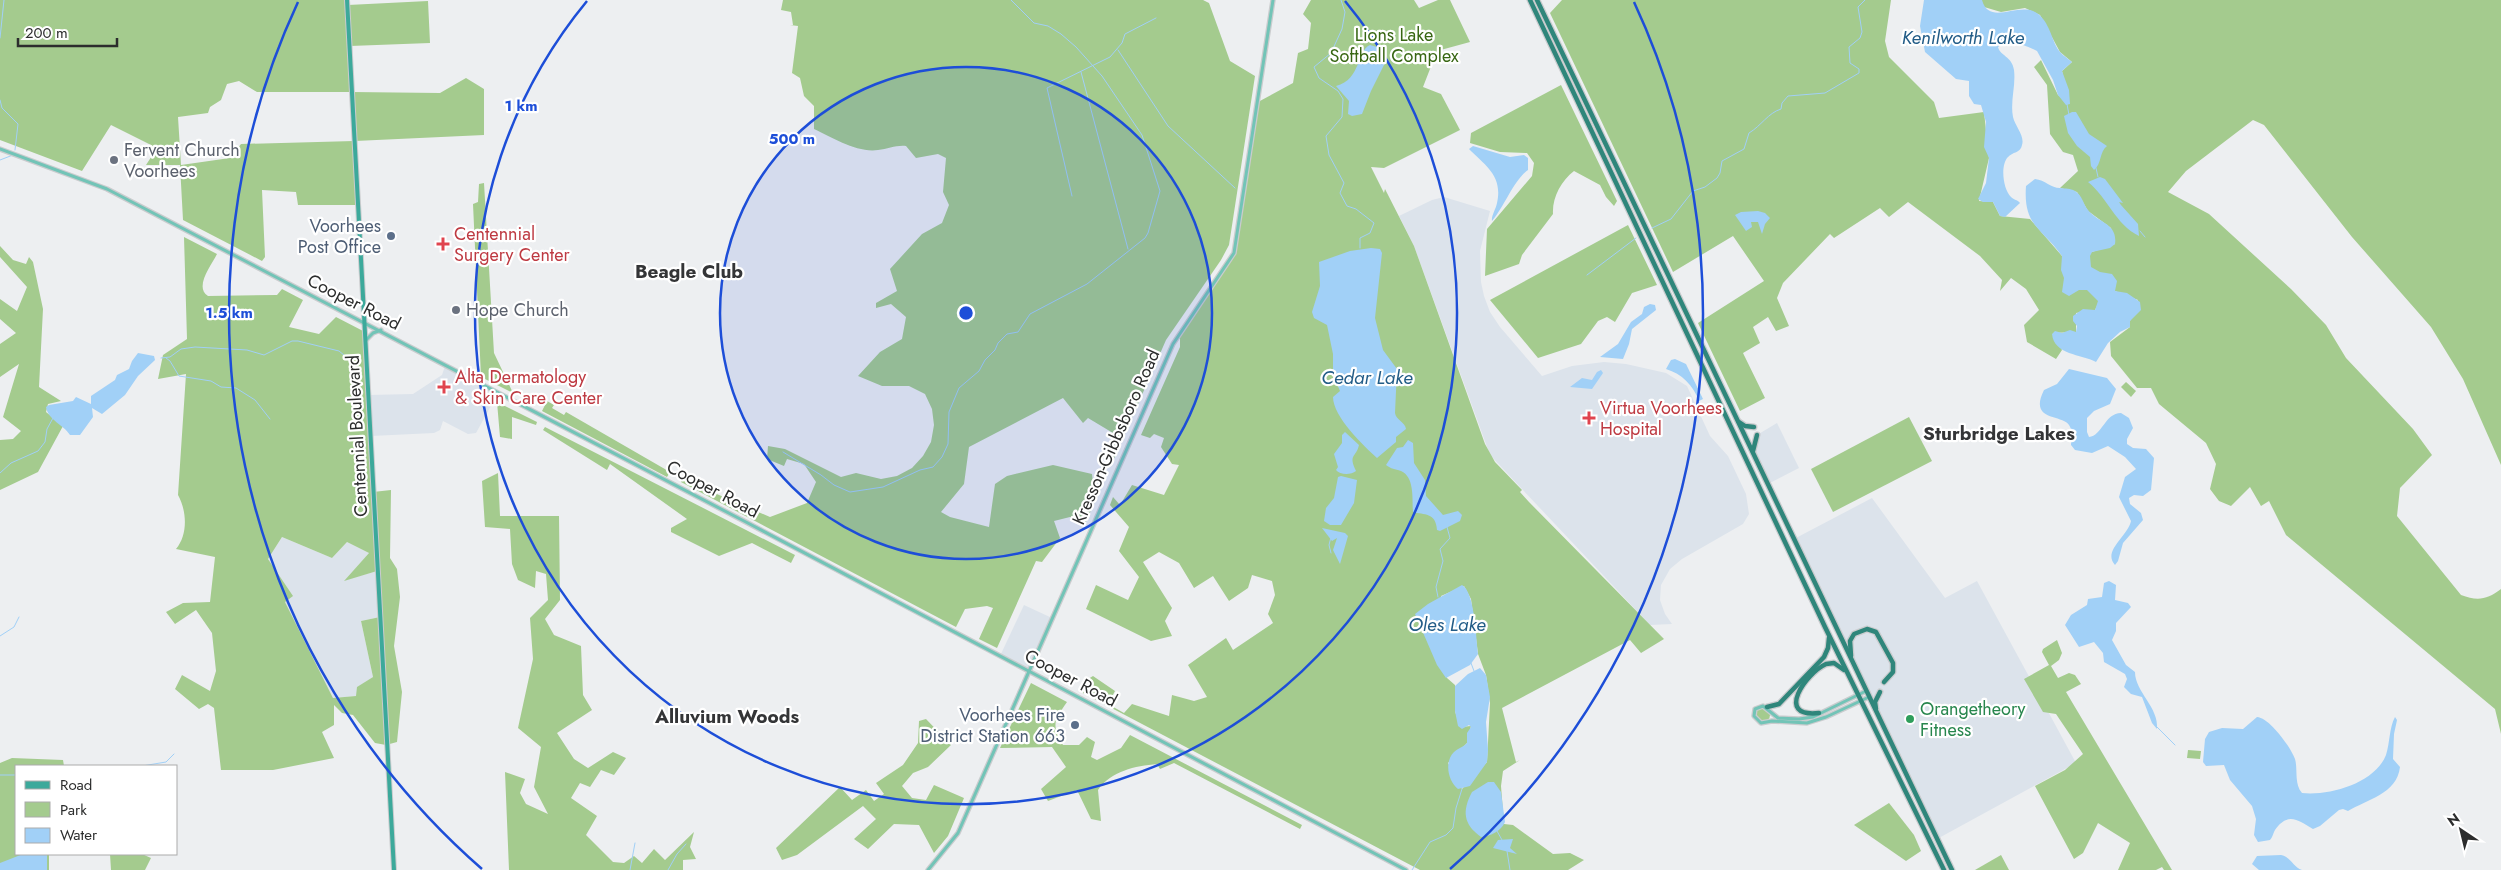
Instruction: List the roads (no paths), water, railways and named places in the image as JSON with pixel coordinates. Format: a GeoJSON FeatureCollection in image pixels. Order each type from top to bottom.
{"type":"FeatureCollection","features":[{"type":"Feature","properties":{"kind":"highway"},"geometry":{"type":"LineString","coordinates":[[1530,0],[1825,627],[1941,863],[1942,870]]}},
{"type":"Feature","properties":{"kind":"highway"},"geometry":{"type":"LineString","coordinates":[[1537,0],[1952,870]]}},
{"type":"Feature","properties":{"kind":"highway"},"geometry":{"type":"LineString","coordinates":[[1739,421],[1746,426],[1754,427]]}},
{"type":"Feature","properties":{"kind":"highway"},"geometry":{"type":"LineString","coordinates":[[1754,452],[1757,435]]}},
{"type":"Feature","properties":{"kind":"highway"},"geometry":{"type":"LineString","coordinates":[[1767,707],[1780,704],[1824,657],[1829,639],[1825,627]]}},
{"type":"Feature","properties":{"kind":"highway"},"geometry":{"type":"LineString","coordinates":[[1853,664],[1850,646],[1854,634],[1867,629],[1876,632],[1893,663],[1893,672],[1884,682]]}},
{"type":"Feature","properties":{"kind":"highway"},"geometry":{"type":"LineString","coordinates":[[1819,714],[1802,712],[1798,707],[1796,697],[1798,691],[1822,666],[1830,663],[1838,665],[1852,682]]}},
{"type":"Feature","properties":{"kind":"highway"},"geometry":{"type":"LineString","coordinates":[[1876,713],[1875,702],[1880,692]]}},
{"type":"Feature","properties":{"kind":"main road","name":"Centennial Boulevard"},"geometry":{"type":"LineString","coordinates":[[347,0],[394,870]]}},
{"type":"Feature","properties":{"kind":"street","name":"Kresson-Gibbsboro Road"},"geometry":{"type":"LineString","coordinates":[[928,870],[958,833],[1173,344],[1234,253],[1273,0]]}},
{"type":"Feature","properties":{"kind":"street","name":"Cooper Road"},"geometry":{"type":"LineString","coordinates":[[0,149],[92,181],[364,324],[381,330],[1406,870]]}},
{"type":"Feature","properties":{"kind":"street"},"geometry":{"type":"LineString","coordinates":[[366,340],[373,333],[381,330]]}},
{"type":"Feature","properties":{"kind":"street"},"geometry":{"type":"LineString","coordinates":[[1866,691],[1819,714],[1806,718],[1787,720],[1778,718],[1767,707],[1759,706],[1754,715],[1760,722],[1807,723],[1869,697]]}},
{"type":"Feature","properties":{"kind":"street"},"geometry":{"type":"LineString","coordinates":[[1768,721],[1771,713]]}},
{"type":"Feature","properties":{"kind":"water","name":"Kenilworth Lake"},"geometry":{"type":"Polygon","coordinates":[[[1924,0],[1982,0],[1985,7],[1996,13],[2018,10],[2033,11],[2045,21],[2059,51],[2072,62],[2062,71],[2069,90],[2070,104],[2066,105],[2058,95],[2053,80],[2037,51],[2012,43],[2002,44],[1998,47],[2013,65],[2013,117],[2023,142],[2020,150],[2008,157],[2004,166],[2003,171],[2008,193],[2020,203],[2005,217],[2000,216],[1993,202],[1983,202],[1978,199],[1986,183],[1989,158],[1984,147],[1986,122],[1981,105],[1974,104],[1969,96],[1969,81],[1956,79],[1925,52],[1920,26],[1924,0]]]}},
{"type":"Feature","properties":{"kind":"water"},"geometry":{"type":"Polygon","coordinates":[[[1370,45],[1377,47],[1386,61],[1362,114],[1352,116],[1348,114],[1349,101],[1336,86],[1350,77],[1362,53],[1370,45]]]}},
{"type":"Feature","properties":{"kind":"water"},"geometry":{"type":"Polygon","coordinates":[[[2076,112],[2089,134],[2107,146],[2094,170],[2091,166],[2090,157],[2077,146],[2068,133],[2064,116],[2076,112]]]}},
{"type":"Feature","properties":{"kind":"water"},"geometry":{"type":"Polygon","coordinates":[[[1473,146],[1510,157],[1524,155],[1528,158],[1528,170],[1513,187],[1492,221],[1497,203],[1498,186],[1492,172],[1469,149],[1473,146]]]}},
{"type":"Feature","properties":{"kind":"water"},"geometry":{"type":"Polygon","coordinates":[[[2100,177],[2105,179],[2123,203],[2119,202],[2121,205],[2138,224],[2139,236],[2124,225],[2101,195],[2088,182],[2100,177]]]}},
{"type":"Feature","properties":{"kind":"water"},"geometry":{"type":"Polygon","coordinates":[[[2035,179],[2057,188],[2075,191],[2080,195],[2086,208],[2110,227],[2115,237],[2115,244],[2110,248],[2092,252],[2090,256],[2091,267],[2100,272],[2112,274],[2117,281],[2115,291],[2127,293],[2140,302],[2141,310],[2130,321],[2130,327],[2120,332],[2108,343],[2096,362],[2063,350],[2054,341],[2052,334],[2055,331],[2062,333],[2070,330],[2076,332],[2077,326],[2073,321],[2073,316],[2083,309],[2095,310],[2098,301],[2087,290],[2079,290],[2069,296],[2062,292],[2064,278],[2061,270],[2062,256],[2035,226],[2028,210],[2026,186],[2035,179]]]}},
{"type":"Feature","properties":{"kind":"water"},"geometry":{"type":"Polygon","coordinates":[[[1758,211],[1765,213],[1770,218],[1765,224],[1762,234],[1758,222],[1751,222],[1752,227],[1746,231],[1735,215],[1741,212],[1758,211]]]}},
{"type":"Feature","properties":{"kind":"water","name":"Cedar Lake"},"geometry":{"type":"Polygon","coordinates":[[[1371,248],[1380,249],[1382,253],[1375,318],[1383,350],[1397,369],[1395,413],[1406,429],[1396,437],[1396,442],[1377,458],[1350,431],[1334,405],[1333,397],[1340,391],[1333,375],[1333,354],[1327,325],[1314,318],[1312,312],[1320,286],[1319,262],[1350,251],[1371,248]]]}},
{"type":"Feature","properties":{"kind":"water"},"geometry":{"type":"Polygon","coordinates":[[[1650,304],[1655,305],[1656,310],[1632,329],[1623,359],[1600,357],[1618,344],[1631,322],[1642,314],[1644,307],[1650,304]]]}},
{"type":"Feature","properties":{"kind":"water"},"geometry":{"type":"Polygon","coordinates":[[[138,353],[154,356],[155,360],[138,376],[125,395],[102,414],[92,408],[93,417],[80,435],[70,435],[47,412],[46,407],[49,405],[73,401],[76,397],[91,404],[91,396],[115,380],[117,375],[129,369],[138,353]]]}},
{"type":"Feature","properties":{"kind":"water"},"geometry":{"type":"Polygon","coordinates":[[[1675,359],[1686,364],[1703,399],[1699,401],[1694,390],[1686,381],[1666,369],[1671,360],[1675,359]]]}},
{"type":"Feature","properties":{"kind":"water"},"geometry":{"type":"Polygon","coordinates":[[[2069,369],[2107,378],[2116,389],[2110,404],[2094,411],[2087,418],[2089,437],[2097,433],[2111,417],[2121,413],[2129,418],[2133,428],[2127,439],[2127,444],[2133,448],[2146,449],[2154,458],[2151,490],[2143,496],[2134,495],[2129,498],[2130,504],[2141,513],[2143,520],[2123,543],[2115,565],[2112,560],[2112,554],[2131,521],[2119,497],[2125,477],[2136,469],[2125,457],[2108,446],[2092,453],[2075,450],[2071,445],[2069,425],[2043,412],[2040,407],[2040,400],[2044,390],[2057,384],[2069,369]]]}},
{"type":"Feature","properties":{"kind":"water"},"geometry":{"type":"Polygon","coordinates":[[[1601,370],[1603,373],[1592,389],[1570,387],[1582,378],[1592,380],[1597,372],[1601,370]]]}},
{"type":"Feature","properties":{"kind":"water"},"geometry":{"type":"Polygon","coordinates":[[[1345,432],[1359,445],[1353,456],[1356,471],[1349,474],[1343,474],[1336,470],[1338,467],[1334,454],[1342,443],[1342,435],[1345,432]]]}},
{"type":"Feature","properties":{"kind":"water"},"geometry":{"type":"Polygon","coordinates":[[[1408,440],[1413,443],[1414,463],[1425,480],[1426,496],[1443,515],[1458,511],[1462,515],[1460,521],[1440,531],[1437,530],[1432,517],[1413,512],[1412,489],[1409,478],[1401,471],[1386,465],[1397,448],[1403,447],[1408,440]]]}},
{"type":"Feature","properties":{"kind":"water"},"geometry":{"type":"Polygon","coordinates":[[[1338,477],[1357,480],[1354,503],[1341,525],[1330,525],[1324,521],[1326,508],[1334,498],[1338,477]]]}},
{"type":"Feature","properties":{"kind":"water"},"geometry":{"type":"Polygon","coordinates":[[[1322,528],[1345,533],[1348,536],[1340,564],[1333,550],[1337,538],[1332,541],[1322,528]]]}},
{"type":"Feature","properties":{"kind":"water"},"geometry":{"type":"Polygon","coordinates":[[[2109,581],[2116,585],[2115,600],[2128,603],[2131,607],[2116,623],[2116,631],[2112,640],[2126,665],[2135,672],[2139,686],[2157,721],[2157,729],[2152,723],[2142,697],[2131,694],[2124,687],[2127,679],[2125,674],[2104,662],[2103,653],[2094,642],[2079,647],[2065,625],[2071,615],[2087,605],[2088,599],[2102,597],[2104,583],[2109,581]]]}},
{"type":"Feature","properties":{"kind":"water","name":"Oles Lake"},"geometry":{"type":"Polygon","coordinates":[[[1462,585],[1470,597],[1478,654],[1470,665],[1446,678],[1437,665],[1415,614],[1428,604],[1462,585]]]}},
{"type":"Feature","properties":{"kind":"water"},"geometry":{"type":"Polygon","coordinates":[[[1480,668],[1486,675],[1490,697],[1486,722],[1487,762],[1470,786],[1458,789],[1450,776],[1449,761],[1457,749],[1467,743],[1467,733],[1471,727],[1469,725],[1462,729],[1458,726],[1455,711],[1455,686],[1468,674],[1480,668]]]}},
{"type":"Feature","properties":{"kind":"water"},"geometry":{"type":"Polygon","coordinates":[[[2257,717],[2268,722],[2289,748],[2295,759],[2297,781],[2302,793],[2313,793],[2338,790],[2350,786],[2372,773],[2386,755],[2395,717],[2397,720],[2394,734],[2393,759],[2400,767],[2398,776],[2393,784],[2380,795],[2348,811],[2339,810],[2320,826],[2313,829],[2294,819],[2289,819],[2280,824],[2270,840],[2258,842],[2254,835],[2256,819],[2252,806],[2230,780],[2224,765],[2206,766],[2203,762],[2205,739],[2209,732],[2222,728],[2243,729],[2257,717]]]}},
{"type":"Feature","properties":{"kind":"water"},"geometry":{"type":"Polygon","coordinates":[[[1488,782],[1494,782],[1501,792],[1505,822],[1495,832],[1481,837],[1468,822],[1466,811],[1472,792],[1488,782]]]}},
{"type":"Feature","properties":{"kind":"water"},"geometry":{"type":"Polygon","coordinates":[[[1513,839],[1510,848],[1517,854],[1493,848],[1498,840],[1513,839]]]}},
{"type":"Feature","properties":{"kind":"water"},"geometry":{"type":"Polygon","coordinates":[[[20,855],[47,855],[47,870],[0,870],[0,863],[20,855]]]}},
{"type":"Feature","properties":{"kind":"water"},"geometry":{"type":"Polygon","coordinates":[[[2281,855],[2302,870],[2259,870],[2252,864],[2257,856],[2281,855]]]}},
{"type":"Feature","properties":{"kind":"waterway"},"geometry":{"type":"LineString","coordinates":[[0,38],[4,0]]}},
{"type":"Feature","properties":{"kind":"waterway"},"geometry":{"type":"LineString","coordinates":[[783,452],[834,485],[850,492],[883,487],[920,470],[933,467],[942,457],[948,444],[949,412],[959,388],[979,371],[998,343],[1007,334],[1018,332],[1030,314],[1087,284],[1145,238],[1148,233],[1160,191],[1142,135],[1102,76],[1076,47],[1048,26],[1034,23],[1011,0]]}},
{"type":"Feature","properties":{"kind":"waterway"},"geometry":{"type":"LineString","coordinates":[[1341,0],[1345,12],[1342,29],[1331,53],[1314,67],[1319,78],[1338,91],[1343,99],[1342,117],[1326,136],[1329,155],[1344,183],[1340,193],[1347,206],[1356,209],[1374,223],[1370,233],[1360,238],[1360,248]]}},
{"type":"Feature","properties":{"kind":"waterway"},"geometry":{"type":"LineString","coordinates":[[1652,228],[1671,219],[1693,191],[1705,187],[1717,178],[1722,161],[1744,149],[1749,133],[1772,113],[1781,109],[1782,103],[1788,96],[1825,93],[1859,73],[1859,69],[1850,63],[1849,47],[1860,38],[1862,32],[1858,7],[1865,0]]}},
{"type":"Feature","properties":{"kind":"waterway"},"geometry":{"type":"LineString","coordinates":[[1072,196],[1047,88],[1110,57],[1122,43],[1125,34],[1156,18]]}},
{"type":"Feature","properties":{"kind":"waterway"},"geometry":{"type":"LineString","coordinates":[[1118,50],[1168,126],[1235,188]]}},
{"type":"Feature","properties":{"kind":"waterway"},"geometry":{"type":"LineString","coordinates":[[1081,72],[1128,249]]}},
{"type":"Feature","properties":{"kind":"waterway"},"geometry":{"type":"LineString","coordinates":[[0,100],[2,108],[18,124],[15,150]]}},
{"type":"Feature","properties":{"kind":"waterway"},"geometry":{"type":"LineString","coordinates":[[2067,104],[2069,115]]}},
{"type":"Feature","properties":{"kind":"waterway"},"geometry":{"type":"LineString","coordinates":[[0,160],[13,155]]}},
{"type":"Feature","properties":{"kind":"waterway"},"geometry":{"type":"LineString","coordinates":[[2096,168],[2098,177]]}},
{"type":"Feature","properties":{"kind":"waterway"},"geometry":{"type":"LineString","coordinates":[[2140,231],[2145,237]]}},
{"type":"Feature","properties":{"kind":"waterway"},"geometry":{"type":"LineString","coordinates":[[1587,275],[1636,238]]}},
{"type":"Feature","properties":{"kind":"waterway"},"geometry":{"type":"LineString","coordinates":[[161,358],[170,357],[181,349],[195,347],[247,350],[264,355],[292,341],[298,341],[339,351],[350,360]]}},
{"type":"Feature","properties":{"kind":"waterway"},"geometry":{"type":"LineString","coordinates":[[166,358],[179,376],[211,381],[221,387],[236,388],[255,400],[270,419]]}},
{"type":"Feature","properties":{"kind":"waterway"},"geometry":{"type":"LineString","coordinates":[[0,473],[11,463],[38,451],[45,442],[47,429],[53,418]]}},
{"type":"Feature","properties":{"kind":"waterway"},"geometry":{"type":"LineString","coordinates":[[1438,597],[1436,587],[1443,561],[1440,549],[1450,538],[1447,527]]}},
{"type":"Feature","properties":{"kind":"waterway"},"geometry":{"type":"LineString","coordinates":[[1331,537],[1329,545],[1331,553]]}},
{"type":"Feature","properties":{"kind":"waterway"},"geometry":{"type":"LineString","coordinates":[[0,636],[14,627],[19,617]]}},
{"type":"Feature","properties":{"kind":"waterway"},"geometry":{"type":"LineString","coordinates":[[1471,663],[1474,671]]}},
{"type":"Feature","properties":{"kind":"waterway"},"geometry":{"type":"LineString","coordinates":[[2157,727],[2175,745]]}},
{"type":"Feature","properties":{"kind":"waterway"},"geometry":{"type":"LineString","coordinates":[[148,765],[166,762],[174,754]]}},
{"type":"Feature","properties":{"kind":"waterway"},"geometry":{"type":"LineString","coordinates":[[0,775],[15,775]]}},
{"type":"Feature","properties":{"kind":"waterway"},"geometry":{"type":"LineString","coordinates":[[1412,870],[1430,842],[1446,835],[1453,828],[1456,808],[1462,789]]}},
{"type":"Feature","properties":{"kind":"waterway"},"geometry":{"type":"LineString","coordinates":[[1497,831],[1502,840]]}},
{"type":"Feature","properties":{"kind":"waterway"},"geometry":{"type":"LineString","coordinates":[[630,870],[635,843]]}},
{"type":"Feature","properties":{"kind":"waterway"},"geometry":{"type":"LineString","coordinates":[[668,870],[677,854],[686,844]]}},
{"type":"Feature","properties":{"kind":"waterway"},"geometry":{"type":"LineString","coordinates":[[1507,851],[1510,870]]}},
{"type":"Feature","properties":{"kind":"place","name":"Fervent Church Voorhees"},"geometry":{"type":"Point","coordinates":[114,160]}},
{"type":"Feature","properties":{"kind":"place","name":"Voorhees Post Office"},"geometry":{"type":"Point","coordinates":[391,236]}},
{"type":"Feature","properties":{"kind":"place","name":"Centennial Surgery Center"},"geometry":{"type":"Point","coordinates":[443,244]}},
{"type":"Feature","properties":{"kind":"place","name":"Hope Church"},"geometry":{"type":"Point","coordinates":[456,310]}},
{"type":"Feature","properties":{"kind":"place","name":"Alta Dermatology & Skin Care Center"},"geometry":{"type":"Point","coordinates":[444,387]}},
{"type":"Feature","properties":{"kind":"place","name":"Virtua Voorhees Hospital"},"geometry":{"type":"Point","coordinates":[1589,418]}},
{"type":"Feature","properties":{"kind":"place","name":"Orangetheory Fitness"},"geometry":{"type":"Point","coordinates":[1910,719]}},
{"type":"Feature","properties":{"kind":"place","name":"Voorhees Fire District Station 663"},"geometry":{"type":"Point","coordinates":[1075,725]}},
{"type":"Feature","properties":{"kind":"district","name":"Beagle Club"},"geometry":{"type":"Point","coordinates":[689,271]}},
{"type":"Feature","properties":{"kind":"district","name":"Sturbridge Lakes"},"geometry":{"type":"Point","coordinates":[1999,433]}},
{"type":"Feature","properties":{"kind":"district","name":"Alluvium Woods"},"geometry":{"type":"Point","coordinates":[727,716]}},
{"type":"Feature","properties":{"kind":"park label","name":"Lions Lake Softball Complex"},"geometry":{"type":"Point","coordinates":[1394,45]}}]}
